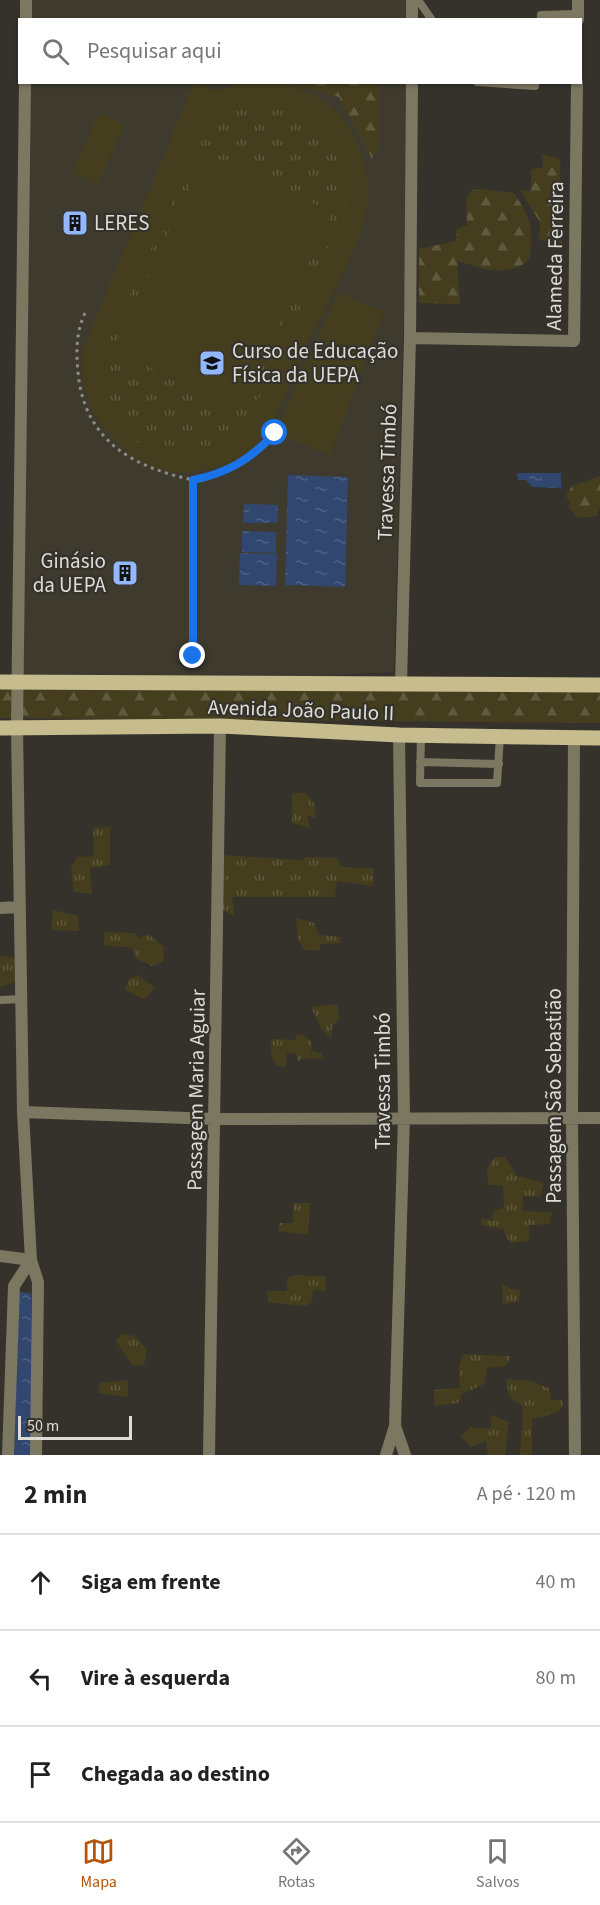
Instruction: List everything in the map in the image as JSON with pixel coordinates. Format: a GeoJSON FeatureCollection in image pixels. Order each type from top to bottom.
{"type":"FeatureCollection","features":[{"type":"Feature","properties":{"kind":"main road","name":"Avenida João Paulo II"},"geometry":{"type":"LineString","coordinates":[[0,682],[401,682],[600,685]]}},
{"type":"Feature","properties":{"kind":"main road","name":"Avenida João Paulo II"},"geometry":{"type":"LineString","coordinates":[[0,728],[220,726],[399,735],[600,738]]}},
{"type":"Feature","properties":{"kind":"street"},"geometry":{"type":"LineString","coordinates":[[26,0],[26,18]]}},
{"type":"Feature","properties":{"kind":"street"},"geometry":{"type":"LineString","coordinates":[[412,0],[412,18]]}},
{"type":"Feature","properties":{"kind":"street"},"geometry":{"type":"LineString","coordinates":[[578,0],[578,17]]}},
{"type":"Feature","properties":{"kind":"street"},"geometry":{"type":"LineString","coordinates":[[25,84],[17,728],[22,1112],[31,1260],[38,1282],[36,1455]]}},
{"type":"Feature","properties":{"kind":"street","name":"Travessa Timbó"},"geometry":{"type":"LineString","coordinates":[[401,682],[410,338],[412,84]]}},
{"type":"Feature","properties":{"kind":"street","name":"Alameda Ferreira"},"geometry":{"type":"LineString","coordinates":[[410,338],[574,341],[577,84]]}},
{"type":"Feature","properties":{"kind":"street","name":"Passagem Maria Aguiar"},"geometry":{"type":"LineString","coordinates":[[209,1455],[220,726]]}},
{"type":"Feature","properties":{"kind":"street","name":"Travessa Timbó"},"geometry":{"type":"LineString","coordinates":[[386,1455],[395,1426],[404,1117],[399,735]]}},
{"type":"Feature","properties":{"kind":"street","name":"Passagem São Sebastião"},"geometry":{"type":"LineString","coordinates":[[574,737],[572,1118],[575,1455]]}},
{"type":"Feature","properties":{"kind":"street"},"geometry":{"type":"LineString","coordinates":[[0,908],[20,907]]}},
{"type":"Feature","properties":{"kind":"street"},"geometry":{"type":"LineString","coordinates":[[22,1112],[215,1119],[404,1117],[600,1119]]}},
{"type":"Feature","properties":{"kind":"street"},"geometry":{"type":"LineString","coordinates":[[0,1256],[31,1260]]}},
{"type":"Feature","properties":{"kind":"street"},"geometry":{"type":"LineString","coordinates":[[8,1455],[5,1361],[14,1286],[31,1260]]}},
{"type":"Feature","properties":{"kind":"street","name":"Travessa Timbó"},"geometry":{"type":"LineString","coordinates":[[395,1426],[405,1455]]}},
{"type":"Feature","properties":{"kind":"lane"},"geometry":{"type":"LineString","coordinates":[[418,0],[431,18]]}},
{"type":"Feature","properties":{"kind":"lane"},"geometry":{"type":"LineString","coordinates":[[541,18],[541,15],[578,17]]}},
{"type":"Feature","properties":{"kind":"lane"},"geometry":{"type":"LineString","coordinates":[[506,84],[535,86],[535,84]]}},
{"type":"Feature","properties":{"kind":"lane"},"geometry":{"type":"LineString","coordinates":[[421,735],[420,783],[497,783],[500,736]]}},
{"type":"Feature","properties":{"kind":"lane"},"geometry":{"type":"LineString","coordinates":[[420,762],[499,764]]}},
{"type":"Feature","properties":{"kind":"lane"},"geometry":{"type":"LineString","coordinates":[[0,1000],[21,999]]}},
{"type":"Feature","properties":{"kind":"path"},"geometry":{"type":"LineString","coordinates":[[85,313],[79,326],[77,346],[80,393],[87,413],[119,452],[148,467],[193,480],[210,477],[246,461],[275,433]]}},
{"type":"Feature","properties":{"kind":"path"},"geometry":{"type":"LineString","coordinates":[[193,480],[193,656]]}},
{"type":"Feature","properties":{"kind":"shaded area"},"geometry":{"type":"Polygon","coordinates":[[[26,0],[412,0],[411,18],[26,18],[26,0]]]}},
{"type":"Feature","properties":{"kind":"shaded area","name":"Curso de Educação Física da UEPA"},"geometry":{"type":"Polygon","coordinates":[[[25,84],[410,84],[394,672],[181,683],[17,682],[25,84]]]}},
{"type":"Feature","properties":{"kind":"green space"},"geometry":{"type":"Polygon","coordinates":[[[194,84],[218,91],[237,84],[282,84],[296,87],[316,96],[333,109],[347,125],[357,144],[364,164],[367,206],[351,257],[264,436],[244,457],[235,462],[224,466],[179,473],[148,465],[134,457],[110,436],[92,410],[84,391],[82,351],[194,84]],[[251,104],[225,111],[206,129],[103,352],[102,385],[112,414],[125,434],[148,448],[180,455],[201,453],[233,435],[252,414],[345,210],[345,187],[341,166],[334,148],[324,133],[311,121],[294,113],[251,104]]]}},
{"type":"Feature","properties":{"kind":"green space"},"geometry":{"type":"Polygon","coordinates":[[[290,84],[379,84],[379,146],[372,159],[339,97],[290,84]]]}},
{"type":"Feature","properties":{"kind":"green space"},"geometry":{"type":"Polygon","coordinates":[[[251,104],[294,113],[311,121],[324,133],[334,148],[341,166],[345,187],[345,210],[252,414],[233,435],[210,450],[180,455],[158,451],[138,443],[125,434],[108,407],[102,385],[103,352],[206,129],[225,111],[251,104]]]}},
{"type":"Feature","properties":{"kind":"green space"},"geometry":{"type":"Polygon","coordinates":[[[99,113],[125,125],[97,185],[72,173],[99,113]]]}},
{"type":"Feature","properties":{"kind":"green space"},"geometry":{"type":"Polygon","coordinates":[[[206,153],[332,212],[239,410],[113,350],[206,153]]]}},
{"type":"Feature","properties":{"kind":"green space"},"geometry":{"type":"Polygon","coordinates":[[[542,154],[560,159],[562,243],[539,240],[540,222],[520,190],[531,191],[531,169],[543,168],[542,154]]]}},
{"type":"Feature","properties":{"kind":"green space"},"geometry":{"type":"Polygon","coordinates":[[[472,190],[514,193],[530,225],[529,260],[520,266],[503,271],[485,269],[457,261],[460,304],[419,303],[419,249],[456,241],[457,229],[467,225],[466,199],[472,190]]]}},
{"type":"Feature","properties":{"kind":"green space"},"geometry":{"type":"Polygon","coordinates":[[[338,293],[384,311],[330,455],[275,433],[338,293]]]}},
{"type":"Feature","properties":{"kind":"green space"},"geometry":{"type":"Polygon","coordinates":[[[600,476],[600,506],[597,516],[578,518],[569,508],[570,502],[566,496],[572,486],[600,476]]]}},
{"type":"Feature","properties":{"kind":"green space"},"geometry":{"type":"Polygon","coordinates":[[[0,687],[600,692],[600,723],[0,718],[0,687]]]}},
{"type":"Feature","properties":{"kind":"green space"},"geometry":{"type":"Polygon","coordinates":[[[292,793],[305,793],[314,803],[316,818],[307,815],[310,828],[292,823],[292,793]]]}},
{"type":"Feature","properties":{"kind":"green space"},"geometry":{"type":"Polygon","coordinates":[[[110,827],[110,865],[90,868],[92,894],[74,892],[71,869],[77,857],[94,856],[93,828],[110,827]]]}},
{"type":"Feature","properties":{"kind":"green space"},"geometry":{"type":"Polygon","coordinates":[[[222,855],[301,860],[307,857],[337,858],[341,867],[374,868],[373,886],[337,881],[335,897],[232,897],[235,916],[221,909],[222,855]]]}},
{"type":"Feature","properties":{"kind":"green space"},"geometry":{"type":"Polygon","coordinates":[[[53,910],[78,916],[79,931],[51,930],[53,910]]]}},
{"type":"Feature","properties":{"kind":"green space"},"geometry":{"type":"Polygon","coordinates":[[[296,918],[314,923],[319,935],[340,937],[340,943],[320,944],[320,950],[304,950],[298,938],[296,918]]]}},
{"type":"Feature","properties":{"kind":"green space"},"geometry":{"type":"Polygon","coordinates":[[[104,932],[136,933],[139,938],[148,934],[164,947],[163,962],[152,966],[135,958],[133,948],[104,945],[104,932]]]}},
{"type":"Feature","properties":{"kind":"green space"},"geometry":{"type":"Polygon","coordinates":[[[0,955],[16,958],[16,982],[0,987],[0,955]]]}},
{"type":"Feature","properties":{"kind":"green space"},"geometry":{"type":"Polygon","coordinates":[[[138,975],[155,988],[144,999],[125,990],[129,979],[138,975]]]}},
{"type":"Feature","properties":{"kind":"green space"},"geometry":{"type":"Polygon","coordinates":[[[337,1004],[339,1019],[332,1026],[331,1038],[321,1028],[311,1007],[337,1004]]]}},
{"type":"Feature","properties":{"kind":"green space"},"geometry":{"type":"Polygon","coordinates":[[[302,1034],[311,1041],[311,1051],[321,1053],[324,1059],[309,1058],[297,1061],[297,1054],[287,1053],[286,1067],[276,1066],[271,1055],[271,1039],[296,1040],[296,1036],[302,1034]]]}},
{"type":"Feature","properties":{"kind":"green space"},"geometry":{"type":"Polygon","coordinates":[[[495,1157],[505,1157],[517,1176],[544,1183],[540,1197],[523,1196],[523,1211],[552,1212],[549,1224],[529,1225],[529,1241],[510,1243],[503,1229],[481,1225],[481,1218],[494,1221],[492,1217],[495,1210],[504,1208],[503,1186],[488,1185],[487,1169],[495,1157]]]}},
{"type":"Feature","properties":{"kind":"green space"},"geometry":{"type":"Polygon","coordinates":[[[293,1203],[310,1203],[308,1235],[278,1231],[279,1223],[293,1223],[293,1203]]]}},
{"type":"Feature","properties":{"kind":"green space"},"geometry":{"type":"Polygon","coordinates":[[[295,1275],[326,1276],[325,1291],[313,1290],[312,1302],[305,1306],[268,1302],[267,1291],[287,1291],[287,1278],[295,1275]]]}},
{"type":"Feature","properties":{"kind":"green space"},"geometry":{"type":"Polygon","coordinates":[[[502,1284],[511,1289],[520,1290],[519,1301],[503,1304],[502,1284]]]}},
{"type":"Feature","properties":{"kind":"green space"},"geometry":{"type":"Polygon","coordinates":[[[122,1334],[135,1336],[147,1350],[144,1365],[133,1366],[116,1341],[122,1334]]]}},
{"type":"Feature","properties":{"kind":"green space"},"geometry":{"type":"Polygon","coordinates":[[[463,1354],[511,1356],[506,1366],[487,1368],[484,1384],[462,1394],[459,1403],[434,1406],[434,1390],[460,1388],[459,1366],[463,1354]]]}},
{"type":"Feature","properties":{"kind":"green space"},"geometry":{"type":"Polygon","coordinates":[[[506,1379],[531,1381],[549,1388],[551,1400],[562,1400],[563,1407],[553,1414],[532,1419],[532,1455],[520,1455],[523,1407],[509,1396],[506,1379]]]}},
{"type":"Feature","properties":{"kind":"green space"},"geometry":{"type":"Polygon","coordinates":[[[128,1380],[128,1397],[98,1393],[100,1383],[128,1380]]]}},
{"type":"Feature","properties":{"kind":"green space"},"geometry":{"type":"Polygon","coordinates":[[[492,1415],[509,1422],[505,1455],[488,1455],[486,1441],[471,1447],[461,1437],[470,1427],[490,1429],[492,1415]]]}},
{"type":"Feature","properties":{"kind":"water"},"geometry":{"type":"Polygon","coordinates":[[[517,473],[561,473],[561,488],[532,487],[526,480],[518,480],[517,473]]]}},
{"type":"Feature","properties":{"kind":"water"},"geometry":{"type":"Polygon","coordinates":[[[288,475],[348,477],[345,587],[285,585],[288,475]]]}},
{"type":"Feature","properties":{"kind":"water"},"geometry":{"type":"Polygon","coordinates":[[[244,504],[278,505],[277,523],[243,523],[244,504]]]}},
{"type":"Feature","properties":{"kind":"water"},"geometry":{"type":"Polygon","coordinates":[[[242,531],[276,532],[276,553],[242,552],[242,531]]]}},
{"type":"Feature","properties":{"kind":"water"},"geometry":{"type":"Polygon","coordinates":[[[240,553],[277,554],[276,586],[239,585],[240,553]]]}},
{"type":"Feature","properties":{"kind":"water"},"geometry":{"type":"Polygon","coordinates":[[[19,1292],[31,1293],[31,1455],[14,1455],[19,1292]]]}},
{"type":"Feature","properties":{"kind":"place","name":"LERES"},"geometry":{"type":"Point","coordinates":[75,223]}},
{"type":"Feature","properties":{"kind":"place","name":"Curso de Educação Física da UEPA"},"geometry":{"type":"Point","coordinates":[212,363]}},
{"type":"Feature","properties":{"kind":"place","name":"Ginásio da UEPA"},"geometry":{"type":"Point","coordinates":[125,573]}},
{"type":"Feature","properties":{"kind":"route"},"geometry":{"type":"LineString","coordinates":[[193,656],[193,480],[210,477],[246,461],[259,451],[275,433]]}}]}
